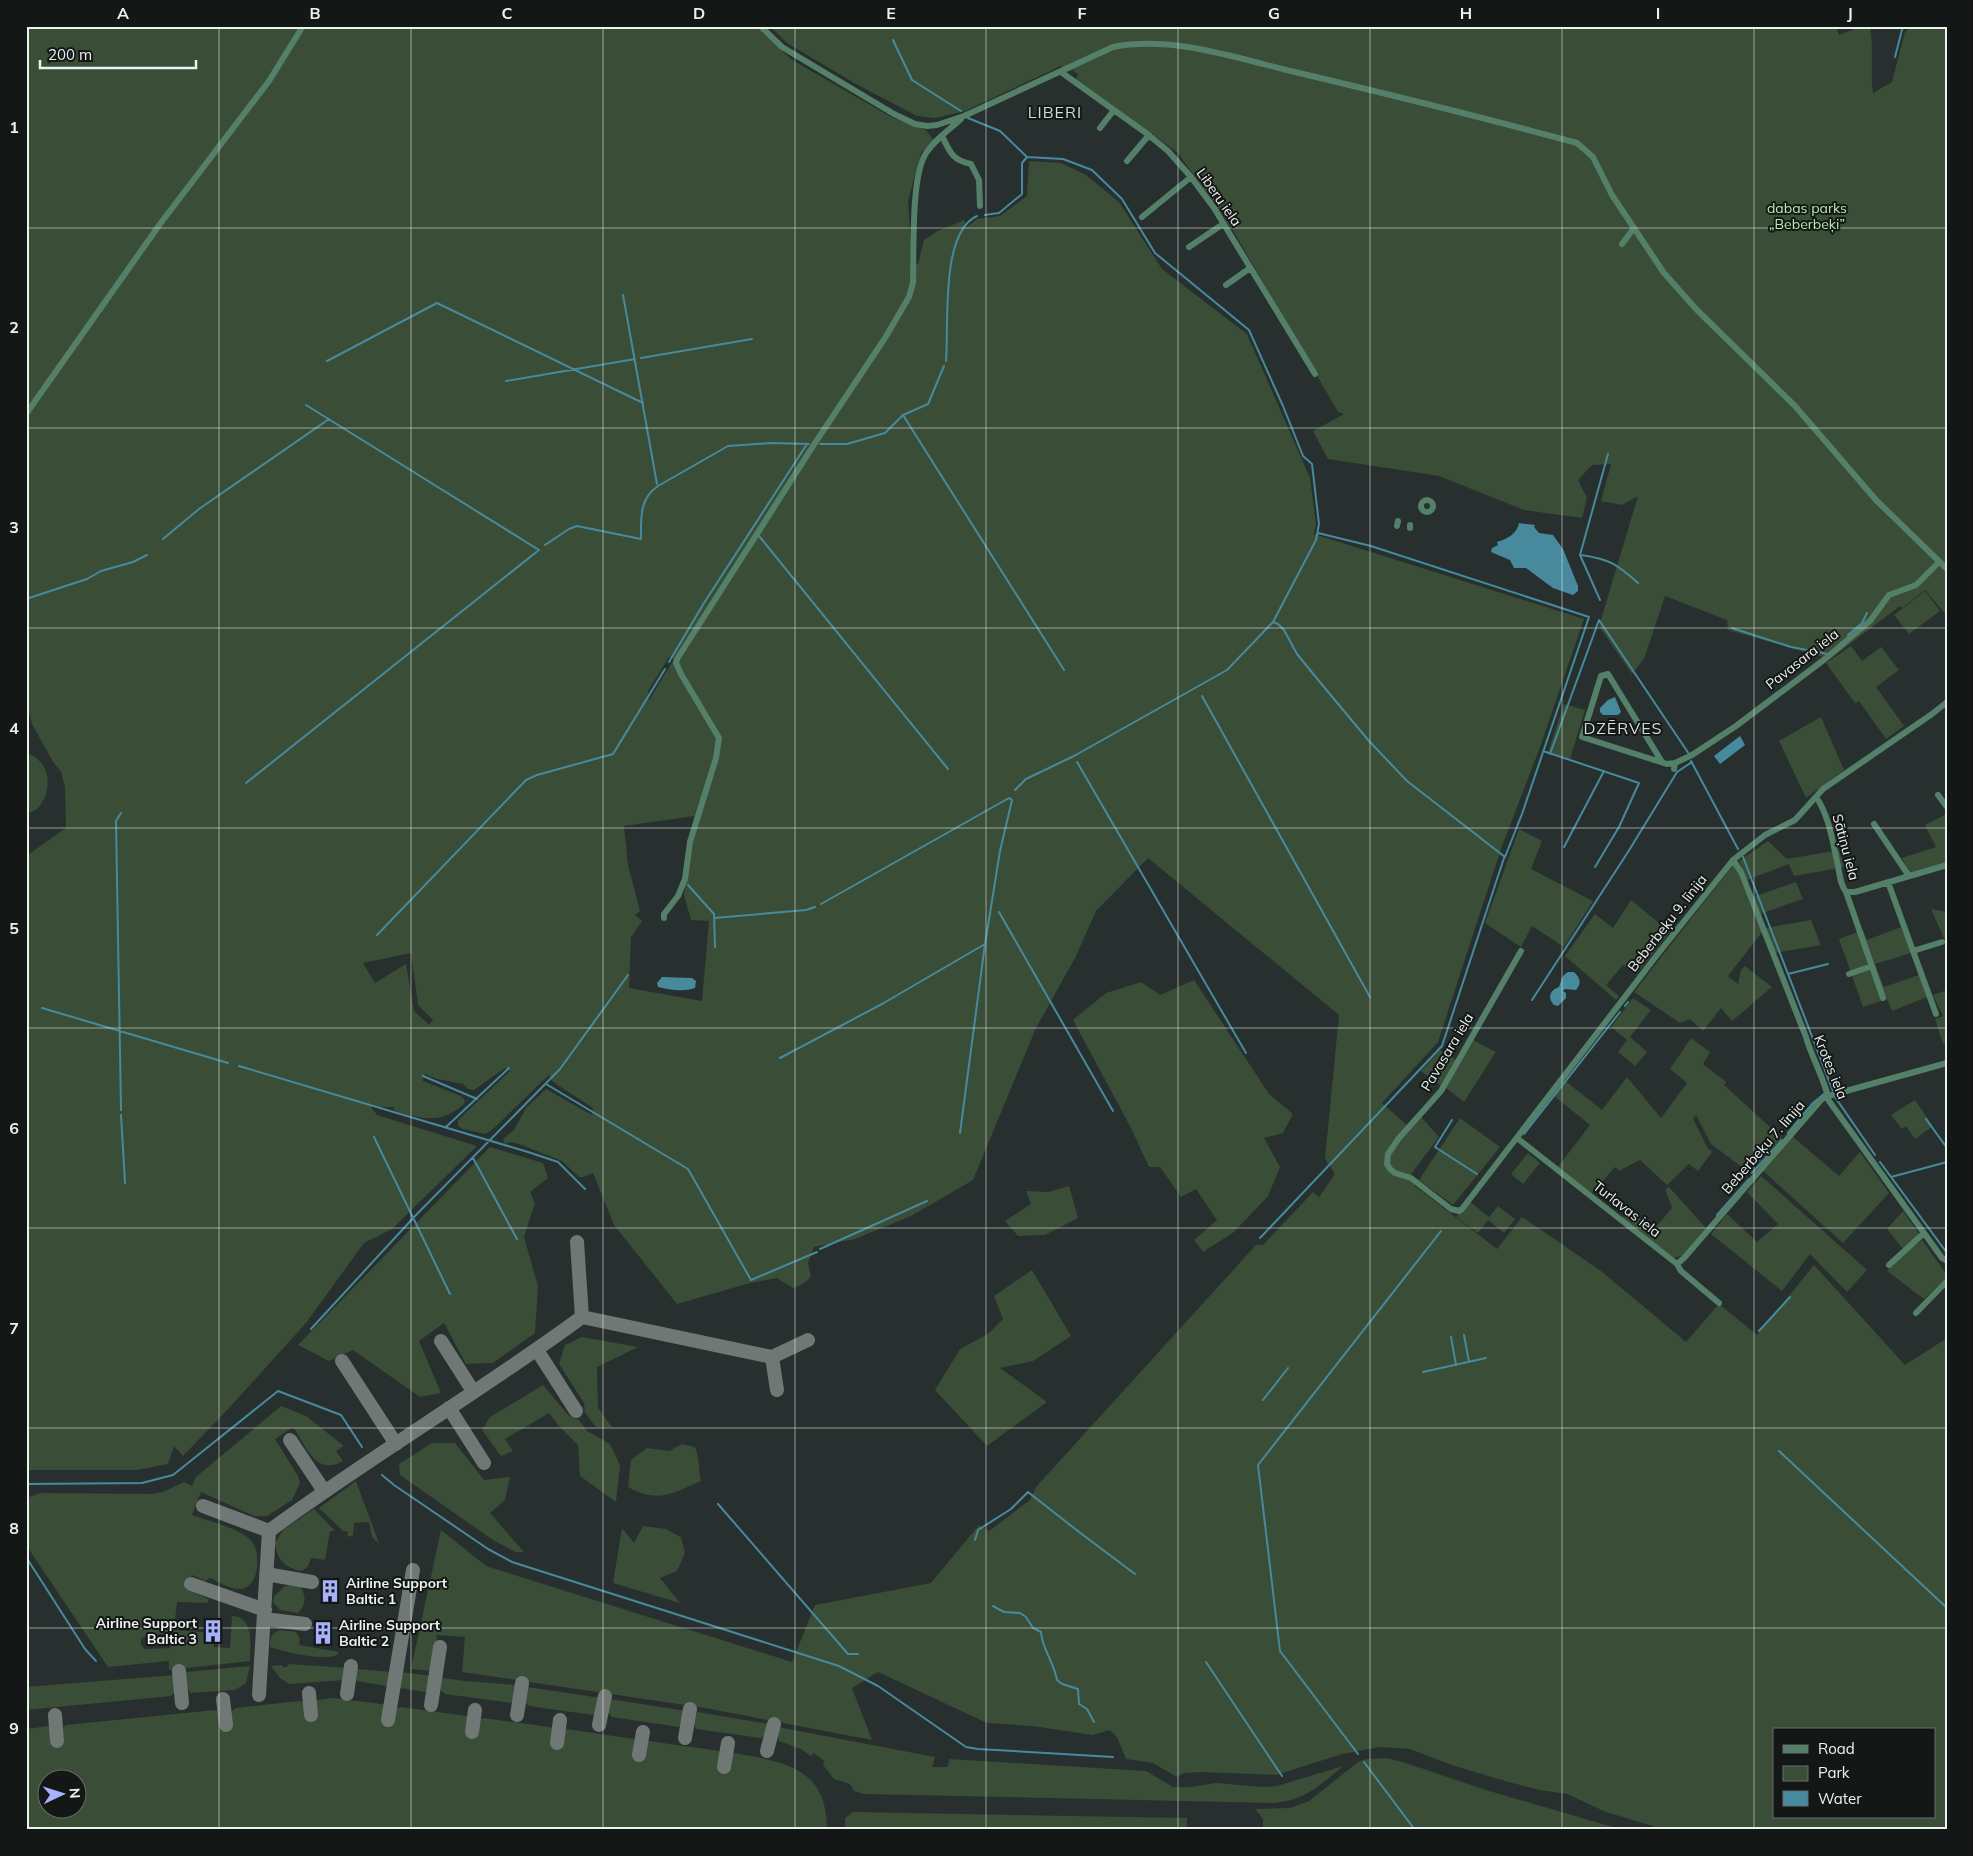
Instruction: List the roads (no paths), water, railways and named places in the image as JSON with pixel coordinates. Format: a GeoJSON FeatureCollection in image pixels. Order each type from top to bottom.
{"type":"FeatureCollection","features":[{"type":"Feature","properties":{"kind":"street"},"geometry":{"type":"LineString","coordinates":[[26,414],[160,224],[269,81],[303,26]]}},
{"type":"Feature","properties":{"kind":"street"},"geometry":{"type":"LineString","coordinates":[[760,26],[782,47],[894,114],[916,124],[927,126],[937,125],[964,116],[1104,51],[1120,46],[1151,44],[1188,47],[1402,97],[1577,142],[1593,157],[1612,195],[1664,272],[1696,309],[1795,406],[1876,500],[1947,569]]}},
{"type":"Feature","properties":{"kind":"street","name":"Liberu iela"},"geometry":{"type":"LineString","coordinates":[[1061,72],[1149,135],[1168,151],[1191,177],[1223,224],[1315,374]]}},
{"type":"Feature","properties":{"kind":"street"},"geometry":{"type":"LineString","coordinates":[[1100,128],[1114,110]]}},
{"type":"Feature","properties":{"kind":"street"},"geometry":{"type":"LineString","coordinates":[[664,918],[664,914],[678,896],[685,879],[690,842],[716,758],[719,738],[681,674],[676,663],[677,659],[884,338],[909,296],[913,283],[918,174],[925,155],[964,116]]}},
{"type":"Feature","properties":{"kind":"street"},"geometry":{"type":"LineString","coordinates":[[1128,161],[1149,135]]}},
{"type":"Feature","properties":{"kind":"street"},"geometry":{"type":"LineString","coordinates":[[942,136],[952,156],[960,162],[971,164],[978,180],[980,206]]}},
{"type":"Feature","properties":{"kind":"street"},"geometry":{"type":"LineString","coordinates":[[1142,218],[1191,177]]}},
{"type":"Feature","properties":{"kind":"street"},"geometry":{"type":"LineString","coordinates":[[1189,247],[1223,224]]}},
{"type":"Feature","properties":{"kind":"street"},"geometry":{"type":"LineString","coordinates":[[1622,244],[1634,228]]}},
{"type":"Feature","properties":{"kind":"street"},"geometry":{"type":"LineString","coordinates":[[1226,285],[1250,268]]}},
{"type":"Feature","properties":{"kind":"street","name":"Pavasara iela"},"geometry":{"type":"LineString","coordinates":[[1664,763],[1675,766],[1736,726],[1870,621],[1889,595],[1916,586],[1939,562]]}},
{"type":"Feature","properties":{"kind":"street"},"geometry":{"type":"LineString","coordinates":[[1608,674],[1664,763],[1582,737],[1601,676],[1608,674]]}},
{"type":"Feature","properties":{"kind":"street","name":"Beberbeķu 9. līnija"},"geometry":{"type":"LineString","coordinates":[[1457,1211],[1462,1209],[1657,955],[1733,860],[1765,835],[1795,820],[1822,789],[1947,702]]}},
{"type":"Feature","properties":{"kind":"street"},"geometry":{"type":"LineString","coordinates":[[1938,795],[1947,807]]}},
{"type":"Feature","properties":{"kind":"street","name":"Sātiņu iela"},"geometry":{"type":"LineString","coordinates":[[1816,797],[1823,807],[1838,864],[1841,885],[1846,892],[1855,892],[1947,865]]}},
{"type":"Feature","properties":{"kind":"street"},"geometry":{"type":"LineString","coordinates":[[1874,824],[1909,876]]}},
{"type":"Feature","properties":{"kind":"street","name":"Krotes iela"},"geometry":{"type":"LineString","coordinates":[[1733,860],[1741,872],[1757,911],[1829,1101],[1942,1258],[1947,1261]]}},
{"type":"Feature","properties":{"kind":"street"},"geometry":{"type":"LineString","coordinates":[[1888,882],[1936,1014]]}},
{"type":"Feature","properties":{"kind":"street"},"geometry":{"type":"LineString","coordinates":[[1846,892],[1883,998]]}},
{"type":"Feature","properties":{"kind":"street"},"geometry":{"type":"LineString","coordinates":[[1913,951],[1942,942]]}},
{"type":"Feature","properties":{"kind":"street","name":"Pavasara iela"},"geometry":{"type":"LineString","coordinates":[[1457,1211],[1451,1210],[1411,1178],[1395,1173],[1388,1164],[1388,1154],[1399,1138],[1441,1091],[1521,952]]}},
{"type":"Feature","properties":{"kind":"street"},"geometry":{"type":"LineString","coordinates":[[1849,974],[1872,966]]}},
{"type":"Feature","properties":{"kind":"street","name":"Beberbeķu 7. līnija"},"geometry":{"type":"LineString","coordinates":[[1677,1264],[1814,1106],[1828,1096],[1947,1063]]}},
{"type":"Feature","properties":{"kind":"street","name":"Turlavas iela"},"geometry":{"type":"LineString","coordinates":[[1516,1138],[1677,1264],[1681,1271],[1719,1303]]}},
{"type":"Feature","properties":{"kind":"street"},"geometry":{"type":"LineString","coordinates":[[1889,1265],[1924,1233]]}},
{"type":"Feature","properties":{"kind":"street"},"geometry":{"type":"LineString","coordinates":[[1916,1313],[1947,1281]]}},
{"type":"Feature","properties":{"kind":"water"},"geometry":{"type":"Polygon","coordinates":[[[1519,523],[1535,525],[1534,527],[1539,533],[1553,535],[1563,549],[1578,586],[1578,591],[1573,595],[1553,588],[1526,568],[1514,568],[1510,560],[1491,552],[1492,548],[1498,545],[1497,542],[1508,538],[1514,533],[1519,523]]]}},
{"type":"Feature","properties":{"kind":"water"},"geometry":{"type":"Polygon","coordinates":[[[1615,697],[1621,712],[1618,715],[1603,715],[1600,712],[1600,708],[1608,700],[1615,697]]]}},
{"type":"Feature","properties":{"kind":"water"},"geometry":{"type":"Polygon","coordinates":[[[1740,736],[1745,745],[1720,764],[1714,756],[1740,736]]]}},
{"type":"Feature","properties":{"kind":"water"},"geometry":{"type":"Polygon","coordinates":[[[1568,972],[1576,974],[1580,981],[1579,985],[1576,990],[1565,989],[1563,991],[1566,993],[1566,998],[1558,1006],[1554,1005],[1550,994],[1559,987],[1562,977],[1568,972]]]}},
{"type":"Feature","properties":{"kind":"water"},"geometry":{"type":"Polygon","coordinates":[[[662,977],[692,978],[696,981],[695,988],[677,990],[658,987],[657,983],[662,977]]]}},
{"type":"Feature","properties":{"kind":"waterway"},"geometry":{"type":"LineString","coordinates":[[1895,57],[1903,26]]}},
{"type":"Feature","properties":{"kind":"waterway"},"geometry":{"type":"LineString","coordinates":[[893,40],[912,80],[961,111]]}},
{"type":"Feature","properties":{"kind":"waterway"},"geometry":{"type":"LineString","coordinates":[[968,118],[1000,131],[1027,157]]}},
{"type":"Feature","properties":{"kind":"waterway"},"geometry":{"type":"LineString","coordinates":[[985,215],[999,213],[1022,194],[1022,163],[1027,157]]}},
{"type":"Feature","properties":{"kind":"waterway"},"geometry":{"type":"LineString","coordinates":[[1015,790],[1026,779],[1074,756],[1227,670],[1273,622],[1316,540],[1319,524],[1312,464],[1303,456],[1249,330],[1155,253],[1122,199],[1092,170],[1063,159],[1027,157]]}},
{"type":"Feature","properties":{"kind":"waterway"},"geometry":{"type":"LineString","coordinates":[[946,361],[947,304],[952,260],[957,241],[965,225],[977,216]]}},
{"type":"Feature","properties":{"kind":"waterway"},"geometry":{"type":"LineString","coordinates":[[623,295],[657,484]]}},
{"type":"Feature","properties":{"kind":"waterway"},"geometry":{"type":"LineString","coordinates":[[327,361],[437,303],[643,403]]}},
{"type":"Feature","properties":{"kind":"waterway"},"geometry":{"type":"LineString","coordinates":[[641,358],[752,339]]}},
{"type":"Feature","properties":{"kind":"waterway"},"geometry":{"type":"LineString","coordinates":[[506,381],[635,359]]}},
{"type":"Feature","properties":{"kind":"waterway"},"geometry":{"type":"LineString","coordinates":[[820,444],[847,444],[885,433],[903,415],[928,404],[944,366]]}},
{"type":"Feature","properties":{"kind":"waterway"},"geometry":{"type":"LineString","coordinates":[[246,783],[539,550],[306,405]]}},
{"type":"Feature","properties":{"kind":"waterway"},"geometry":{"type":"LineString","coordinates":[[903,415],[1064,670]]}},
{"type":"Feature","properties":{"kind":"waterway"},"geometry":{"type":"LineString","coordinates":[[163,539],[199,509],[329,419]]}},
{"type":"Feature","properties":{"kind":"waterway"},"geometry":{"type":"LineString","coordinates":[[545,545],[569,529],[577,526],[641,539],[642,510],[647,497],[652,491],[728,446],[771,443],[809,444]]}},
{"type":"Feature","properties":{"kind":"waterway"},"geometry":{"type":"LineString","coordinates":[[669,662],[704,603],[807,444]]}},
{"type":"Feature","properties":{"kind":"waterway"},"geometry":{"type":"LineString","coordinates":[[1600,600],[1580,555],[1608,454]]}},
{"type":"Feature","properties":{"kind":"waterway"},"geometry":{"type":"LineString","coordinates":[[1273,622],[1284,630],[1297,654],[1369,741],[1407,781],[1505,857],[1522,814],[1589,617],[1371,546],[1318,533]]}},
{"type":"Feature","properties":{"kind":"waterway"},"geometry":{"type":"LineString","coordinates":[[759,536],[948,769]]}},
{"type":"Feature","properties":{"kind":"waterway"},"geometry":{"type":"LineString","coordinates":[[26,599],[87,579],[101,571],[133,562],[147,555]]}},
{"type":"Feature","properties":{"kind":"waterway"},"geometry":{"type":"LineString","coordinates":[[1581,555],[1599,558],[1612,563],[1638,583]]}},
{"type":"Feature","properties":{"kind":"waterway"},"geometry":{"type":"LineString","coordinates":[[1848,635],[1862,623],[1867,613]]}},
{"type":"Feature","properties":{"kind":"waterway"},"geometry":{"type":"LineString","coordinates":[[1599,620],[1689,754]]}},
{"type":"Feature","properties":{"kind":"waterway"},"geometry":{"type":"LineString","coordinates":[[1550,754],[1599,620]]}},
{"type":"Feature","properties":{"kind":"waterway"},"geometry":{"type":"LineString","coordinates":[[1732,628],[1791,647],[1828,654]]}},
{"type":"Feature","properties":{"kind":"waterway"},"geometry":{"type":"LineString","coordinates":[[377,935],[526,780],[537,775],[613,754],[665,669]]}},
{"type":"Feature","properties":{"kind":"waterway"},"geometry":{"type":"LineString","coordinates":[[1202,696],[1370,997]]}},
{"type":"Feature","properties":{"kind":"waterway"},"geometry":{"type":"LineString","coordinates":[[1543,751],[1639,783],[1619,827],[1595,867]]}},
{"type":"Feature","properties":{"kind":"waterway"},"geometry":{"type":"LineString","coordinates":[[1691,761],[1738,849]]}},
{"type":"Feature","properties":{"kind":"waterway"},"geometry":{"type":"LineString","coordinates":[[1077,762],[1246,1053]]}},
{"type":"Feature","properties":{"kind":"waterway"},"geometry":{"type":"LineString","coordinates":[[1532,1000],[1628,852],[1677,772],[1692,762]]}},
{"type":"Feature","properties":{"kind":"waterway"},"geometry":{"type":"LineString","coordinates":[[1564,847],[1604,771]]}},
{"type":"Feature","properties":{"kind":"waterway"},"geometry":{"type":"LineString","coordinates":[[821,904],[1009,798],[1012,800],[1000,851],[985,944],[960,1133]]}},
{"type":"Feature","properties":{"kind":"waterway"},"geometry":{"type":"LineString","coordinates":[[121,813],[116,821],[121,1110]]}},
{"type":"Feature","properties":{"kind":"waterway"},"geometry":{"type":"LineString","coordinates":[[1743,857],[1833,1091]]}},
{"type":"Feature","properties":{"kind":"waterway"},"geometry":{"type":"LineString","coordinates":[[1260,1238],[1442,1046],[1504,858]]}},
{"type":"Feature","properties":{"kind":"waterway"},"geometry":{"type":"LineString","coordinates":[[688,885],[714,914],[715,947]]}},
{"type":"Feature","properties":{"kind":"waterway"},"geometry":{"type":"LineString","coordinates":[[714,918],[806,910],[815,907]]}},
{"type":"Feature","properties":{"kind":"waterway"},"geometry":{"type":"LineString","coordinates":[[999,912],[1113,1111]]}},
{"type":"Feature","properties":{"kind":"waterway"},"geometry":{"type":"LineString","coordinates":[[780,1058],[882,1004],[985,944]]}},
{"type":"Feature","properties":{"kind":"waterway"},"geometry":{"type":"LineString","coordinates":[[1788,974],[1828,964]]}},
{"type":"Feature","properties":{"kind":"waterway"},"geometry":{"type":"LineString","coordinates":[[311,1329],[415,1216],[560,1069],[628,975]]}},
{"type":"Feature","properties":{"kind":"waterway"},"geometry":{"type":"LineString","coordinates":[[1625,1006],[1628,1002]]}},
{"type":"Feature","properties":{"kind":"waterway"},"geometry":{"type":"LineString","coordinates":[[42,1008],[228,1063]]}},
{"type":"Feature","properties":{"kind":"waterway"},"geometry":{"type":"LineString","coordinates":[[1524,1134],[1620,1012]]}},
{"type":"Feature","properties":{"kind":"waterway"},"geometry":{"type":"LineString","coordinates":[[239,1066],[558,1162],[585,1189]]}},
{"type":"Feature","properties":{"kind":"waterway"},"geometry":{"type":"LineString","coordinates":[[446,1127],[509,1068]]}},
{"type":"Feature","properties":{"kind":"waterway"},"geometry":{"type":"LineString","coordinates":[[423,1076],[477,1099]]}},
{"type":"Feature","properties":{"kind":"waterway"},"geometry":{"type":"LineString","coordinates":[[546,1084],[688,1169],[751,1280],[817,1252]]}},
{"type":"Feature","properties":{"kind":"waterway"},"geometry":{"type":"LineString","coordinates":[[1788,1133],[1813,1103],[1824,1094]]}},
{"type":"Feature","properties":{"kind":"waterway"},"geometry":{"type":"LineString","coordinates":[[1835,1097],[1875,1155]]}},
{"type":"Feature","properties":{"kind":"waterway"},"geometry":{"type":"LineString","coordinates":[[121,1115],[125,1183]]}},
{"type":"Feature","properties":{"kind":"waterway"},"geometry":{"type":"LineString","coordinates":[[1926,1119],[1947,1148]]}},
{"type":"Feature","properties":{"kind":"waterway"},"geometry":{"type":"LineString","coordinates":[[1452,1120],[1435,1147],[1477,1174]]}},
{"type":"Feature","properties":{"kind":"waterway"},"geometry":{"type":"LineString","coordinates":[[374,1137],[450,1294]]}},
{"type":"Feature","properties":{"kind":"waterway"},"geometry":{"type":"LineString","coordinates":[[1752,1173],[1782,1140]]}},
{"type":"Feature","properties":{"kind":"waterway"},"geometry":{"type":"LineString","coordinates":[[473,1158],[517,1239]]}},
{"type":"Feature","properties":{"kind":"waterway"},"geometry":{"type":"LineString","coordinates":[[1880,1162],[1947,1253]]}},
{"type":"Feature","properties":{"kind":"waterway"},"geometry":{"type":"LineString","coordinates":[[1891,1177],[1947,1162]]}},
{"type":"Feature","properties":{"kind":"waterway"},"geometry":{"type":"LineString","coordinates":[[1717,1215],[1749,1179]]}},
{"type":"Feature","properties":{"kind":"waterway"},"geometry":{"type":"LineString","coordinates":[[820,1249],[927,1201]]}},
{"type":"Feature","properties":{"kind":"waterway"},"geometry":{"type":"LineString","coordinates":[[1358,1754],[1280,1651],[1258,1465],[1441,1231]]}},
{"type":"Feature","properties":{"kind":"waterway"},"geometry":{"type":"LineString","coordinates":[[1759,1331],[1790,1297]]}},
{"type":"Feature","properties":{"kind":"waterway"},"geometry":{"type":"LineString","coordinates":[[1464,1335],[1469,1362]]}},
{"type":"Feature","properties":{"kind":"waterway"},"geometry":{"type":"LineString","coordinates":[[1451,1337],[1456,1365]]}},
{"type":"Feature","properties":{"kind":"waterway"},"geometry":{"type":"LineString","coordinates":[[1423,1372],[1486,1358]]}},
{"type":"Feature","properties":{"kind":"waterway"},"geometry":{"type":"LineString","coordinates":[[1263,1400],[1288,1368]]}},
{"type":"Feature","properties":{"kind":"waterway"},"geometry":{"type":"LineString","coordinates":[[26,1484],[142,1483],[173,1475],[278,1391],[341,1415],[362,1447]]}},
{"type":"Feature","properties":{"kind":"waterway"},"geometry":{"type":"LineString","coordinates":[[1779,1451],[1947,1608]]}},
{"type":"Feature","properties":{"kind":"waterway"},"geometry":{"type":"LineString","coordinates":[[382,1475],[488,1549],[512,1562],[839,1666],[878,1686],[966,1747],[1113,1757]]}},
{"type":"Feature","properties":{"kind":"waterway"},"geometry":{"type":"LineString","coordinates":[[975,1540],[978,1530],[1011,1509],[1028,1492],[1135,1574]]}},
{"type":"Feature","properties":{"kind":"waterway"},"geometry":{"type":"LineString","coordinates":[[718,1504],[848,1654],[858,1654]]}},
{"type":"Feature","properties":{"kind":"waterway"},"geometry":{"type":"LineString","coordinates":[[26,1557],[85,1649],[96,1661]]}},
{"type":"Feature","properties":{"kind":"waterway"},"geometry":{"type":"LineString","coordinates":[[993,1606],[1004,1612],[1020,1613],[1026,1617],[1033,1628],[1041,1632],[1057,1680],[1062,1684],[1078,1689],[1079,1704],[1087,1709],[1094,1722]]}},
{"type":"Feature","properties":{"kind":"waterway"},"geometry":{"type":"LineString","coordinates":[[1206,1662],[1282,1776]]}},
{"type":"Feature","properties":{"kind":"waterway"},"geometry":{"type":"LineString","coordinates":[[1364,1762],[1415,1830]]}},
{"type":"Feature","properties":{"kind":"place","name":"Airline Support Baltic 1"},"geometry":{"type":"Point","coordinates":[330,1591]}},
{"type":"Feature","properties":{"kind":"place","name":"Airline Support Baltic 3"},"geometry":{"type":"Point","coordinates":[213,1631]}},
{"type":"Feature","properties":{"kind":"place","name":"Airline Support Baltic 2"},"geometry":{"type":"Point","coordinates":[323,1633]}},
{"type":"Feature","properties":{"kind":"district","name":"LIBERI"},"geometry":{"type":"Point","coordinates":[1055,112]}},
{"type":"Feature","properties":{"kind":"district","name":"DZĒRVES"},"geometry":{"type":"Point","coordinates":[1623,728]}},
{"type":"Feature","properties":{"kind":"park label","name":"dabas parks „Beberbeķi”"},"geometry":{"type":"Point","coordinates":[1807,216]}}]}
